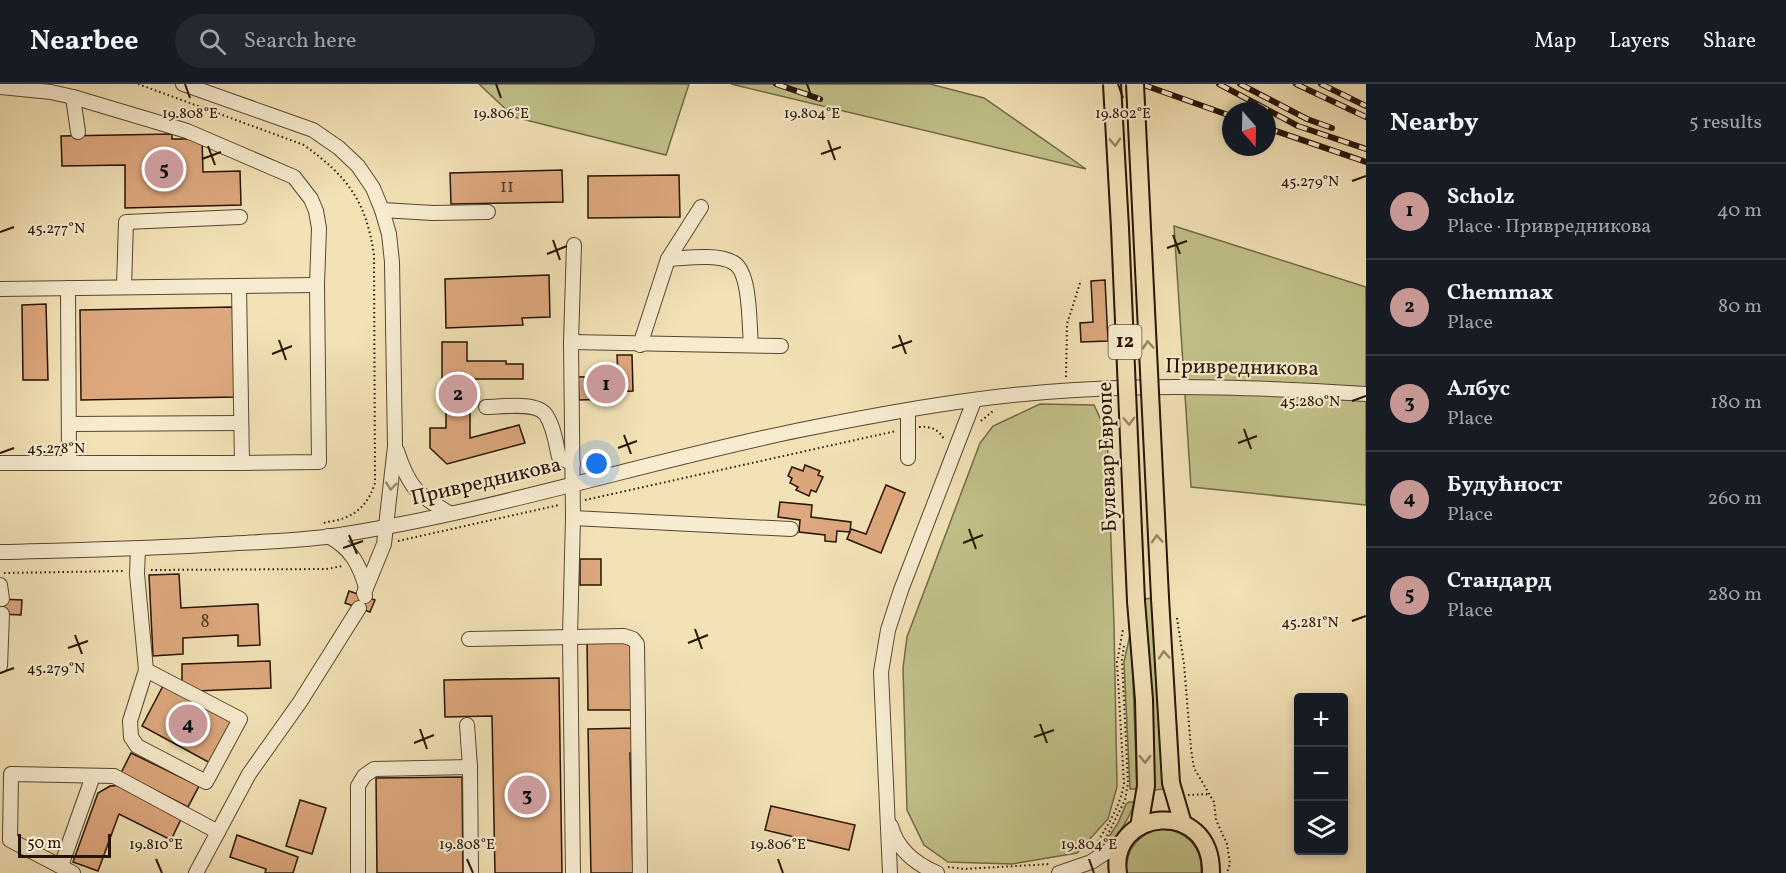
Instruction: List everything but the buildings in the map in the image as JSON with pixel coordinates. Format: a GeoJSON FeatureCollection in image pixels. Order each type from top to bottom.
{"type":"FeatureCollection","features":[{"type":"Feature","properties":{"kind":"main road","name":"Булевар Европе"},"geometry":{"type":"LineString","coordinates":[[1112,84],[1136,601],[1144,700],[1146,786],[1138,827]]}},
{"type":"Feature","properties":{"kind":"main road","name":"12"},"geometry":{"type":"LineString","coordinates":[[1135,84],[1171,783],[1183,824]]}},
{"type":"Feature","properties":{"kind":"main road"},"geometry":{"type":"LineString","coordinates":[[1118,873],[1121,848],[1125,840],[1138,827],[1161,820],[1183,824],[1197,832],[1212,860],[1211,873]]}},
{"type":"Feature","properties":{"kind":"street"},"geometry":{"type":"LineString","coordinates":[[183,84],[312,130],[339,148],[358,166],[373,188],[389,234],[393,262],[395,446],[384,544],[363,598],[300,702],[249,774],[196,873]]}},
{"type":"Feature","properties":{"kind":"street"},"geometry":{"type":"LineString","coordinates":[[0,87],[51,92],[73,97],[187,131],[294,177],[316,211],[318,228],[316,285],[319,462],[0,463]]}},
{"type":"Feature","properties":{"kind":"street"},"geometry":{"type":"LineString","coordinates":[[73,97],[78,132]]}},
{"type":"Feature","properties":{"kind":"street"},"geometry":{"type":"LineString","coordinates":[[640,345],[668,259],[701,207]]}},
{"type":"Feature","properties":{"kind":"street"},"geometry":{"type":"LineString","coordinates":[[382,210],[433,213],[488,212]]}},
{"type":"Feature","properties":{"kind":"street"},"geometry":{"type":"LineString","coordinates":[[124,287],[126,222],[240,217]]}},
{"type":"Feature","properties":{"kind":"street"},"geometry":{"type":"LineString","coordinates":[[573,873],[570,636],[573,518],[571,342],[574,245]]}},
{"type":"Feature","properties":{"kind":"street"},"geometry":{"type":"LineString","coordinates":[[668,259],[713,257],[735,263],[745,276],[751,345]]}},
{"type":"Feature","properties":{"kind":"street"},"geometry":{"type":"LineString","coordinates":[[0,289],[316,285]]}},
{"type":"Feature","properties":{"kind":"street"},"geometry":{"type":"LineString","coordinates":[[239,286],[242,463]]}},
{"type":"Feature","properties":{"kind":"street"},"geometry":{"type":"LineString","coordinates":[[68,288],[69,463]]}},
{"type":"Feature","properties":{"kind":"street"},"geometry":{"type":"LineString","coordinates":[[571,342],[781,346]]}},
{"type":"Feature","properties":{"kind":"street","name":"Привредникова"},"geometry":{"type":"LineString","coordinates":[[0,552],[138,549],[325,537],[387,527],[449,513],[798,430],[908,410],[1011,396],[1066,391],[1202,386],[1366,394]]}},
{"type":"Feature","properties":{"kind":"street"},"geometry":{"type":"LineString","coordinates":[[940,869],[920,865],[902,849],[892,833],[885,793],[881,672],[888,630],[901,590],[974,401]]}},
{"type":"Feature","properties":{"kind":"street"},"geometry":{"type":"LineString","coordinates":[[486,407],[529,406],[539,409],[546,414],[559,457],[573,464]]}},
{"type":"Feature","properties":{"kind":"street"},"geometry":{"type":"LineString","coordinates":[[908,410],[908,458]]}},
{"type":"Feature","properties":{"kind":"street"},"geometry":{"type":"LineString","coordinates":[[69,424],[241,423]]}},
{"type":"Feature","properties":{"kind":"street"},"geometry":{"type":"LineString","coordinates":[[395,446],[416,492],[449,513]]}},
{"type":"Feature","properties":{"kind":"street"},"geometry":{"type":"LineString","coordinates":[[573,518],[791,529]]}},
{"type":"Feature","properties":{"kind":"street"},"geometry":{"type":"LineString","coordinates":[[325,537],[348,549],[357,564],[363,598]]}},
{"type":"Feature","properties":{"kind":"street"},"geometry":{"type":"LineString","coordinates":[[138,549],[137,570],[146,670],[130,721],[131,737],[137,746],[206,782],[240,719],[146,670]]}},
{"type":"Feature","properties":{"kind":"street"},"geometry":{"type":"LineString","coordinates":[[0,666],[2,614]]}},
{"type":"Feature","properties":{"kind":"street"},"geometry":{"type":"LineString","coordinates":[[470,639],[624,636],[633,639],[637,644],[640,873]]}},
{"type":"Feature","properties":{"kind":"street"},"geometry":{"type":"LineString","coordinates":[[467,725],[470,766],[471,873]]}},
{"type":"Feature","properties":{"kind":"street"},"geometry":{"type":"LineString","coordinates":[[357,873],[358,786],[364,776],[374,769],[470,766]]}},
{"type":"Feature","properties":{"kind":"street"},"geometry":{"type":"LineString","coordinates":[[93,776],[67,870],[10,840],[11,774],[114,776],[218,832]]}},
{"type":"Feature","properties":{"kind":"street"},"geometry":{"type":"LineString","coordinates":[[888,815],[890,873]]}},
{"type":"Feature","properties":{"kind":"street"},"geometry":{"type":"LineString","coordinates":[[1058,868],[1096,859],[1125,840]]}},
{"type":"Feature","properties":{"kind":"path"},"geometry":{"type":"LineString","coordinates":[[1066,391],[1067,324],[1081,280]]}},
{"type":"Feature","properties":{"kind":"path"},"geometry":{"type":"LineString","coordinates":[[977,424],[987,414],[1012,404],[1011,396]]}},
{"type":"Feature","properties":{"kind":"path"},"geometry":{"type":"LineString","coordinates":[[384,544],[909,428],[927,426],[939,431],[945,440],[944,446]]}},
{"type":"Feature","properties":{"kind":"path"},"geometry":{"type":"LineString","coordinates":[[325,537],[319,525],[357,512],[370,498],[377,470]]}},
{"type":"Feature","properties":{"kind":"path"},"geometry":{"type":"LineString","coordinates":[[0,573],[337,567]]}},
{"type":"Feature","properties":{"kind":"path"},"geometry":{"type":"LineString","coordinates":[[1176,610],[1184,664],[1194,768],[1214,802],[1216,820],[1227,844],[1230,863],[1227,873]]}},
{"type":"Feature","properties":{"kind":"path"},"geometry":{"type":"LineString","coordinates":[[1095,845],[1112,819],[1124,784],[1117,662],[1125,626],[1122,660],[1128,783],[1125,800],[1113,826],[1097,851],[1096,859]]}},
{"type":"Feature","properties":{"kind":"path"},"geometry":{"type":"LineString","coordinates":[[940,869],[1058,868]]}},
{"type":"Feature","properties":{"kind":"green space"},"geometry":{"type":"Polygon","coordinates":[[[479,84],[689,84],[666,155],[514,117],[479,84]]]}},
{"type":"Feature","properties":{"kind":"green space"},"geometry":{"type":"Polygon","coordinates":[[[731,84],[930,84],[984,98],[1086,169],[731,84]]]}},
{"type":"Feature","properties":{"kind":"green space"},"geometry":{"type":"Polygon","coordinates":[[[1174,226],[1366,287],[1366,505],[1191,487],[1174,226]]]}},
{"type":"Feature","properties":{"kind":"green space"},"geometry":{"type":"Polygon","coordinates":[[[1040,404],[1094,405],[1107,433],[1117,787],[1108,819],[1077,853],[1012,864],[948,862],[924,845],[907,810],[903,668],[907,637],[980,443],[993,426],[1040,404]]]}},
{"type":"Feature","properties":{"kind":"green space"},"geometry":{"type":"Polygon","coordinates":[[[1153,598],[1165,789],[1154,790],[1145,599],[1153,598]]]}},
{"type":"Feature","properties":{"kind":"green space"},"geometry":{"type":"Polygon","coordinates":[[[1131,630],[1137,789],[1130,789],[1124,662],[1131,630]]]}},
{"type":"Feature","properties":{"kind":"green space"},"geometry":{"type":"Polygon","coordinates":[[[1135,802],[1129,817],[1117,835],[1100,850],[1118,823],[1126,804],[1135,802]]]}},
{"type":"Feature","properties":{"kind":"green space"},"geometry":{"type":"Polygon","coordinates":[[[1162,828],[1179,833],[1192,842],[1199,856],[1201,873],[1126,873],[1128,856],[1135,843],[1146,834],[1162,828]]]}},
{"type":"Feature","properties":{"kind":"railway"},"geometry":{"type":"LineString","coordinates":[[776,84],[820,99]]}},
{"type":"Feature","properties":{"kind":"railway"},"geometry":{"type":"LineString","coordinates":[[1141,84],[1222,113]]}},
{"type":"Feature","properties":{"kind":"railway"},"geometry":{"type":"LineString","coordinates":[[1219,84],[1298,126],[1366,149]]}},
{"type":"Feature","properties":{"kind":"railway"},"geometry":{"type":"LineString","coordinates":[[1240,84],[1307,119],[1332,128]]}},
{"type":"Feature","properties":{"kind":"railway"},"geometry":{"type":"LineString","coordinates":[[1296,84],[1366,117]]}},
{"type":"Feature","properties":{"kind":"railway"},"geometry":{"type":"LineString","coordinates":[[1321,84],[1366,106]]}},
{"type":"Feature","properties":{"kind":"railway"},"geometry":{"type":"LineString","coordinates":[[1276,131],[1366,162]]}},
{"type":"Feature","properties":{"kind":"place","name":"Стандард"},"geometry":{"type":"Point","coordinates":[164,169]}},
{"type":"Feature","properties":{"kind":"place","name":"Scholz"},"geometry":{"type":"Point","coordinates":[606,384]}},
{"type":"Feature","properties":{"kind":"place","name":"Chemmax"},"geometry":{"type":"Point","coordinates":[458,394]}},
{"type":"Feature","properties":{"kind":"place","name":"Будућност"},"geometry":{"type":"Point","coordinates":[188,724]}},
{"type":"Feature","properties":{"kind":"place","name":"Албус"},"geometry":{"type":"Point","coordinates":[527,795]}}]}
